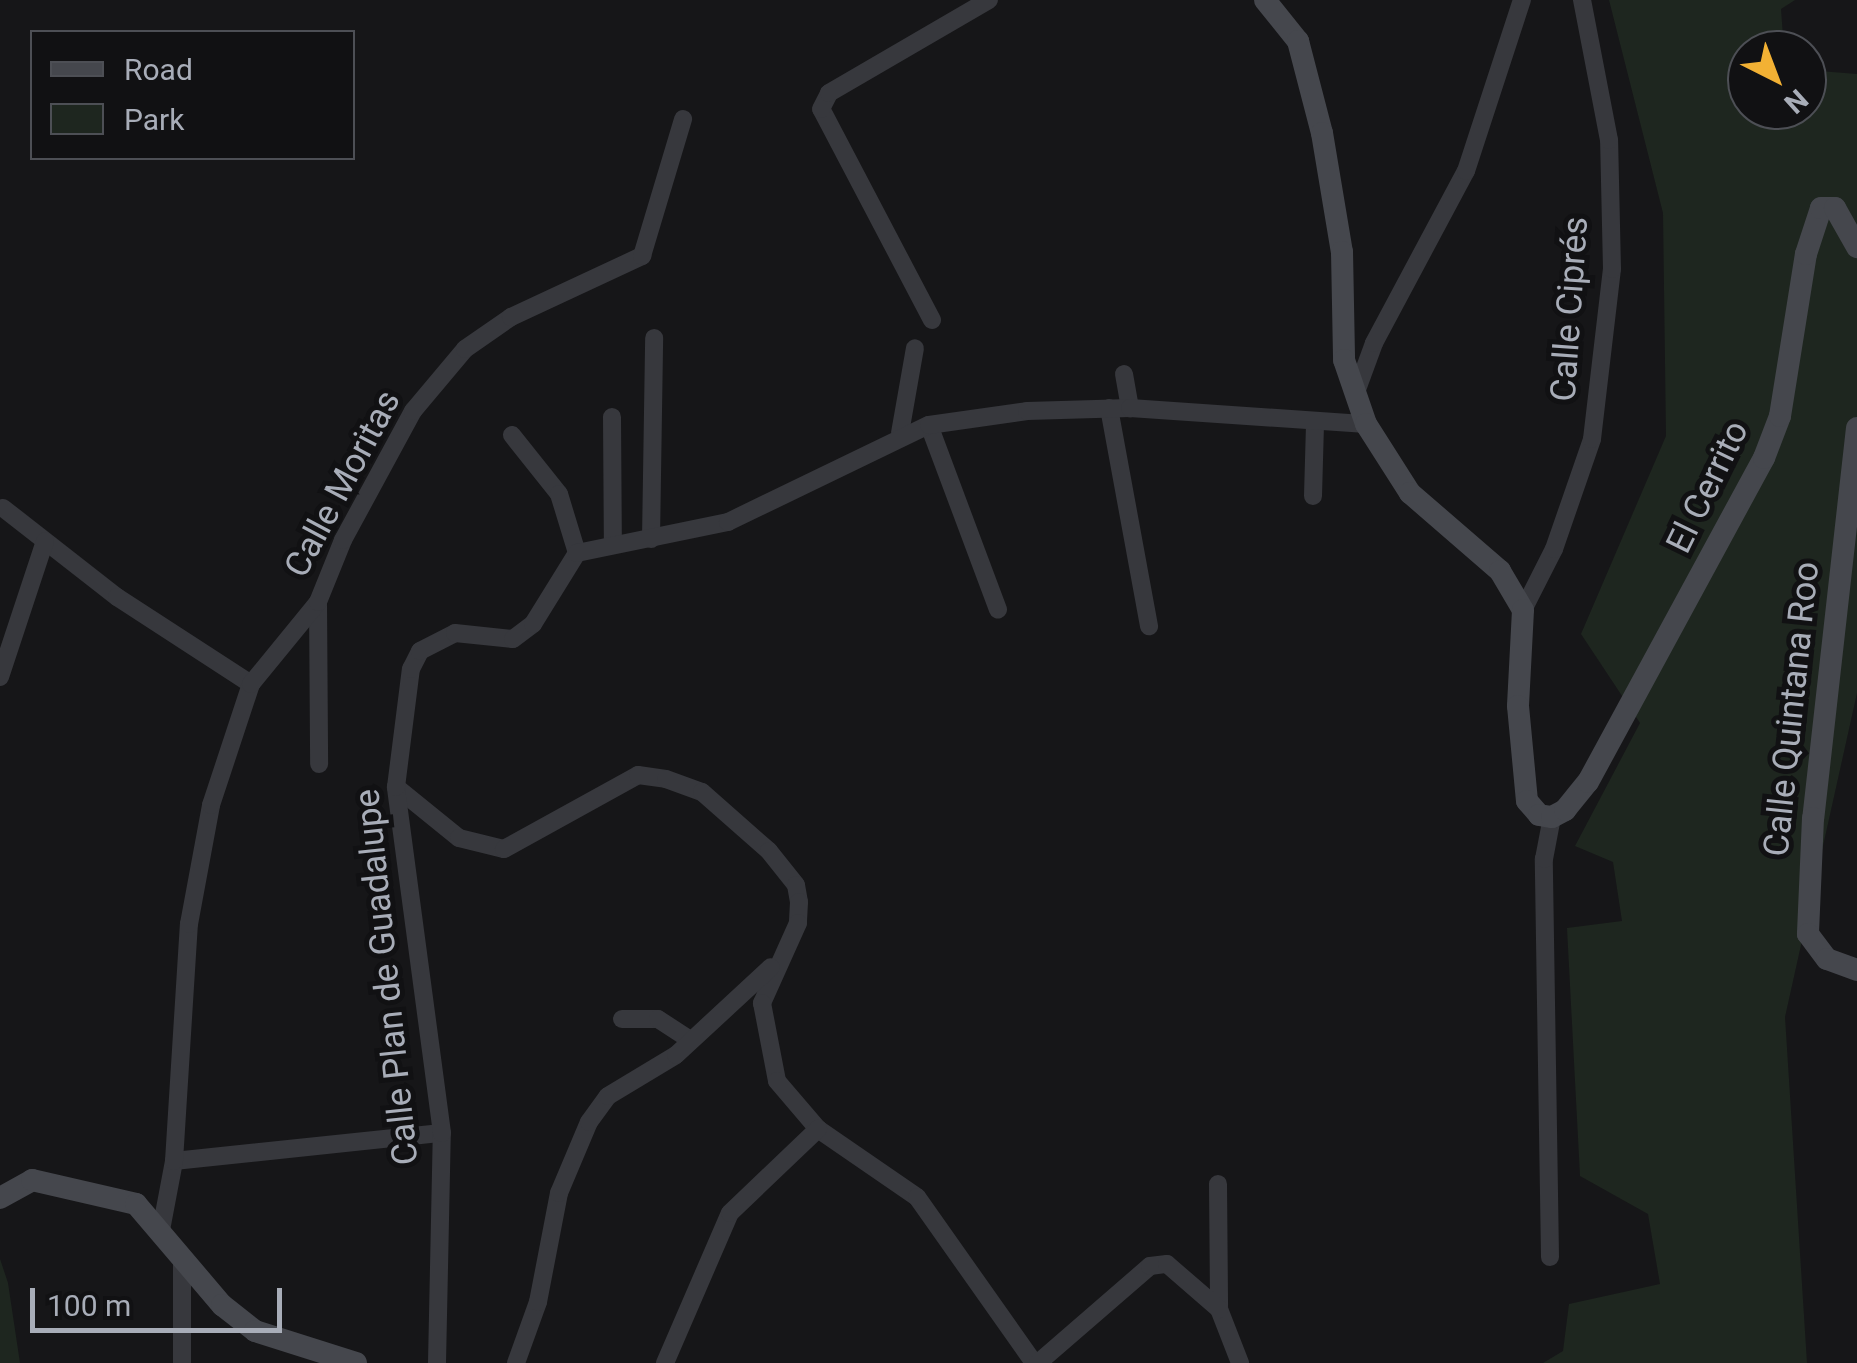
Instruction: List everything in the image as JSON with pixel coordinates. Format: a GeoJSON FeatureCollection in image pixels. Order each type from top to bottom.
{"type":"FeatureCollection","features":[{"type":"Feature","properties":{"kind":"main road"},"geometry":{"type":"LineString","coordinates":[[1265,0],[1298,42],[1322,133],[1342,252],[1344,360],[1366,424],[1410,493],[1500,572],[1523,610],[1518,706],[1527,801],[1552,818]]}},
{"type":"Feature","properties":{"kind":"main road","name":"El Cerrito"},"geometry":{"type":"LineString","coordinates":[[1552,818],[1588,782],[1764,458],[1780,416],[1806,254],[1821,208],[1836,208],[1857,247]]}},
{"type":"Feature","properties":{"kind":"main road","name":"Calle Quintana Roo"},"geometry":{"type":"LineString","coordinates":[[1857,428],[1813,818],[1808,934],[1827,959],[1857,970]]}},
{"type":"Feature","properties":{"kind":"main road"},"geometry":{"type":"LineString","coordinates":[[0,1198],[16,1183],[60,1184],[136,1204],[161,1230],[182,1261],[255,1331],[356,1363]]}},
{"type":"Feature","properties":{"kind":"street"},"geometry":{"type":"LineString","coordinates":[[932,320],[821,109],[830,93],[989,0]]}},
{"type":"Feature","properties":{"kind":"street"},"geometry":{"type":"LineString","coordinates":[[1356,395],[1374,343],[1466,171],[1522,0]]}},
{"type":"Feature","properties":{"kind":"street","name":"Calle Ciprés"},"geometry":{"type":"LineString","coordinates":[[1523,610],[1554,549],[1592,439],[1612,269],[1608,140],[1582,0]]}},
{"type":"Feature","properties":{"kind":"street","name":"Calle Moritas"},"geometry":{"type":"LineString","coordinates":[[251,684],[318,602],[413,412],[465,349],[511,317],[642,256],[683,119]]}},
{"type":"Feature","properties":{"kind":"street"},"geometry":{"type":"LineString","coordinates":[[651,539],[654,338]]}},
{"type":"Feature","properties":{"kind":"street"},"geometry":{"type":"LineString","coordinates":[[900,433],[915,348]]}},
{"type":"Feature","properties":{"kind":"street"},"geometry":{"type":"LineString","coordinates":[[1124,374],[1130,408]]}},
{"type":"Feature","properties":{"kind":"street"},"geometry":{"type":"LineString","coordinates":[[1108,408],[1149,626]]}},
{"type":"Feature","properties":{"kind":"street"},"geometry":{"type":"LineString","coordinates":[[512,435],[559,494],[578,553],[742,516],[900,433],[929,424],[1026,410],[1130,408],[1366,424]]}},
{"type":"Feature","properties":{"kind":"street"},"geometry":{"type":"LineString","coordinates":[[612,417],[613,544]]}},
{"type":"Feature","properties":{"kind":"street"},"geometry":{"type":"LineString","coordinates":[[1313,496],[1315,423]]}},
{"type":"Feature","properties":{"kind":"street"},"geometry":{"type":"LineString","coordinates":[[929,424],[998,610]]}},
{"type":"Feature","properties":{"kind":"street"},"geometry":{"type":"LineString","coordinates":[[2,508],[118,598],[251,684],[211,805],[190,924],[174,1162],[161,1230]]}},
{"type":"Feature","properties":{"kind":"street"},"geometry":{"type":"LineString","coordinates":[[0,677],[45,540]]}},
{"type":"Feature","properties":{"kind":"street","name":"Calle Plan de Guadalupe"},"geometry":{"type":"LineString","coordinates":[[437,1363],[442,1134],[396,787],[411,669],[420,651],[444,635],[514,639],[524,634],[578,553]]}},
{"type":"Feature","properties":{"kind":"street"},"geometry":{"type":"LineString","coordinates":[[318,602],[318,764]]}},
{"type":"Feature","properties":{"kind":"street"},"geometry":{"type":"LineString","coordinates":[[396,787],[459,838],[486,849],[519,845],[638,776],[702,792],[796,885],[798,922],[765,988],[764,1032],[777,1081],[818,1129],[918,1197],[1036,1363],[1150,1266],[1167,1264],[1220,1308]]}},
{"type":"Feature","properties":{"kind":"street"},"geometry":{"type":"LineString","coordinates":[[1550,1257],[1544,860],[1552,818]]}},
{"type":"Feature","properties":{"kind":"street"},"geometry":{"type":"LineString","coordinates":[[516,1363],[538,1302],[559,1193],[589,1122],[617,1089],[667,1062],[778,961]]}},
{"type":"Feature","properties":{"kind":"street"},"geometry":{"type":"LineString","coordinates":[[622,1019],[658,1019],[690,1040]]}},
{"type":"Feature","properties":{"kind":"street"},"geometry":{"type":"LineString","coordinates":[[666,1363],[730,1213],[818,1129]]}},
{"type":"Feature","properties":{"kind":"street"},"geometry":{"type":"LineString","coordinates":[[174,1162],[442,1134]]}},
{"type":"Feature","properties":{"kind":"street"},"geometry":{"type":"LineString","coordinates":[[1218,1184],[1220,1308],[1240,1363]]}},
{"type":"Feature","properties":{"kind":"street"},"geometry":{"type":"LineString","coordinates":[[182,1261],[182,1363]]}},
{"type":"Feature","properties":{"kind":"green space"},"geometry":{"type":"Polygon","coordinates":[[[1609,0],[1795,0],[1781,9],[1783,30],[1727,30],[1727,130],[1827,130],[1827,72],[1857,74],[1857,693],[1785,1017],[1807,1363],[1543,1363],[1563,1351],[1569,1304],[1660,1284],[1648,1214],[1580,1176],[1567,928],[1622,921],[1613,862],[1575,846],[1640,723],[1581,634],[1666,436],[1663,213],[1609,0]]]}},
{"type":"Feature","properties":{"kind":"green space"},"geometry":{"type":"Polygon","coordinates":[[[0,1259],[8,1283],[20,1363],[0,1363],[0,1259]]]}}]}
